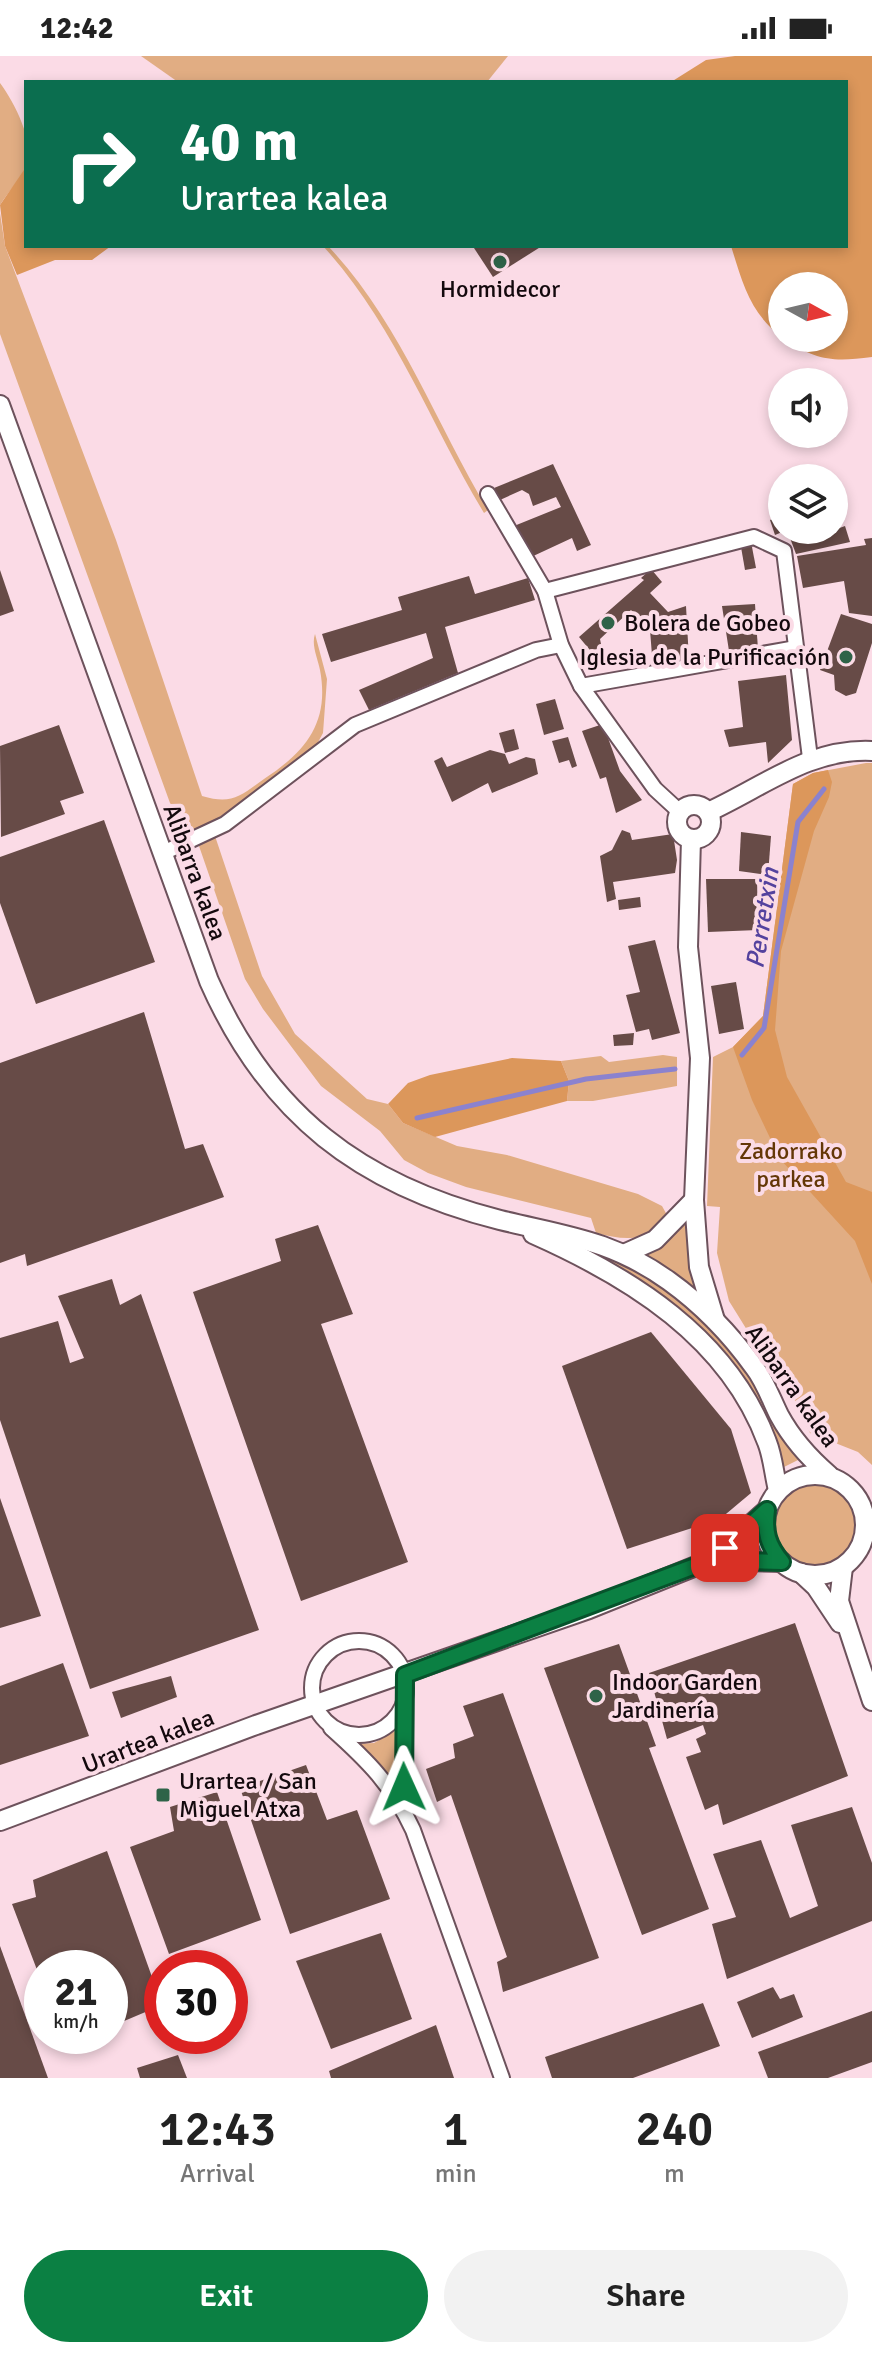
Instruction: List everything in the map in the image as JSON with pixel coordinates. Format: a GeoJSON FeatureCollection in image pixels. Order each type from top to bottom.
{"type":"FeatureCollection","features":[{"type":"Feature","properties":{"kind":"street","name":"Alibarra kalea"},"geometry":{"type":"LineString","coordinates":[[1,409],[209,981],[234,1034],[269,1084],[336,1149],[379,1176],[444,1205],[560,1231],[626,1253],[671,1283],[716,1323],[756,1368],[802,1451],[829,1475]]}},
{"type":"Feature","properties":{"kind":"street"},"geometry":{"type":"LineString","coordinates":[[488,494],[545,591],[561,645],[581,686],[655,789],[680,812]]}},
{"type":"Feature","properties":{"kind":"street"},"geometry":{"type":"LineString","coordinates":[[545,591],[754,537],[784,551],[810,758]]}},
{"type":"Feature","properties":{"kind":"street"},"geometry":{"type":"LineString","coordinates":[[163,853],[225,824],[355,725],[536,650],[561,645]]}},
{"type":"Feature","properties":{"kind":"street"},"geometry":{"type":"LineString","coordinates":[[581,686],[796,648]]}},
{"type":"Feature","properties":{"kind":"street"},"geometry":{"type":"LineString","coordinates":[[708,812],[810,758],[850,750],[872,751]]}},
{"type":"Feature","properties":{"kind":"street"},"geometry":{"type":"LineString","coordinates":[[694,805],[708,812],[711,821],[709,831],[701,838],[691,839],[681,833],[677,823],[680,812],[694,805]]}},
{"type":"Feature","properties":{"kind":"street"},"geometry":{"type":"LineString","coordinates":[[691,839],[688,947],[700,1058],[694,1200],[699,1267],[716,1323]]}},
{"type":"Feature","properties":{"kind":"street"},"geometry":{"type":"LineString","coordinates":[[626,1253],[655,1240],[694,1200]]}},
{"type":"Feature","properties":{"kind":"street","name":"Alibarra kalea"},"geometry":{"type":"LineString","coordinates":[[505,1221],[623,1278],[702,1340],[738,1385],[768,1443],[778,1490]]}},
{"type":"Feature","properties":{"kind":"street"},"geometry":{"type":"LineString","coordinates":[[801,1573],[815,1575],[843,1567],[862,1545],[865,1516],[853,1490],[829,1475],[810,1474],[793,1479],[778,1490],[767,1510],[765,1529],[770,1547],[782,1562],[816,1587],[850,1639]]}},
{"type":"Feature","properties":{"kind":"street","name":"Urartea kalea"},"geometry":{"type":"LineString","coordinates":[[0,1821],[405,1675],[711,1560],[767,1510]]}},
{"type":"Feature","properties":{"kind":"street","name":"Urartea kalea"},"geometry":{"type":"LineString","coordinates":[[711,1560],[782,1562]]}},
{"type":"Feature","properties":{"kind":"street"},"geometry":{"type":"LineString","coordinates":[[843,1567],[839,1601],[872,1701]]}},
{"type":"Feature","properties":{"kind":"street"},"geometry":{"type":"LineString","coordinates":[[413,1830],[404,1787],[405,1675],[385,1649],[361,1640],[347,1642],[325,1655],[317,1665],[311,1691],[314,1706],[331,1728],[370,1762],[396,1794],[413,1830],[502,2078]]}},
{"type":"Feature","properties":{"kind":"street"},"geometry":{"type":"LineString","coordinates":[[331,1728],[360,1736],[375,1733],[398,1715],[404,1701]]}},
{"type":"Feature","properties":{"kind":"green space"},"geometry":{"type":"Polygon","coordinates":[[[141,56],[508,56],[489,80],[175,80],[141,56]]]}},
{"type":"Feature","properties":{"kind":"green space"},"geometry":{"type":"Polygon","coordinates":[[[735,56],[872,56],[872,357],[825,358],[808,352],[848,352],[848,272],[768,272],[768,325],[744,284],[732,248],[848,248],[848,80],[674,80],[706,60],[735,56]]]}},
{"type":"Feature","properties":{"kind":"green space"},"geometry":{"type":"Polygon","coordinates":[[[0,83],[24,129],[24,172],[0,205],[0,83]]]}},
{"type":"Feature","properties":{"kind":"green space"},"geometry":{"type":"Polygon","coordinates":[[[24,170],[24,248],[108,248],[92,260],[55,260],[17,275],[5,246],[0,205],[24,170]]]}},
{"type":"Feature","properties":{"kind":"green space"},"geometry":{"type":"Polygon","coordinates":[[[0,213],[5,246],[116,540],[202,796],[221,800],[242,794],[279,769],[302,747],[311,734],[321,706],[322,689],[314,647],[315,634],[327,679],[323,733],[316,746],[254,795],[202,828],[192,831],[170,803],[0,334],[0,213]]]}},
{"type":"Feature","properties":{"kind":"green space"},"geometry":{"type":"Polygon","coordinates":[[[325,248],[330,248],[353,276],[396,340],[488,510],[484,513],[391,341],[348,276],[325,248]]]}},
{"type":"Feature","properties":{"kind":"green space","name":"Zadorrako parkea"},"geometry":{"type":"Polygon","coordinates":[[[872,763],[872,1465],[858,1452],[810,1433],[780,1369],[747,1330],[729,1301],[717,1253],[720,1207],[707,1206],[713,1057],[733,1047],[763,1016],[793,784],[813,773],[872,763]]]}},
{"type":"Feature","properties":{"kind":"green space"},"geometry":{"type":"Polygon","coordinates":[[[828,770],[832,782],[829,797],[814,831],[781,951],[775,1030],[787,1077],[846,1182],[872,1192],[872,1284],[855,1241],[780,1159],[752,1100],[733,1047],[763,1016],[793,784],[813,773],[828,770]]]}},
{"type":"Feature","properties":{"kind":"green space"},"geometry":{"type":"Polygon","coordinates":[[[215,836],[262,976],[295,1034],[367,1099],[388,1104],[403,1123],[457,1146],[507,1155],[638,1194],[662,1206],[667,1215],[661,1224],[636,1238],[596,1233],[591,1218],[466,1187],[404,1160],[380,1131],[321,1086],[263,1009],[245,979],[199,846],[215,836]]]}},
{"type":"Feature","properties":{"kind":"green space"},"geometry":{"type":"Polygon","coordinates":[[[663,1055],[677,1057],[677,1086],[593,1101],[567,1101],[569,1081],[561,1061],[601,1056],[609,1062],[663,1055]]]}},
{"type":"Feature","properties":{"kind":"green space"},"geometry":{"type":"Polygon","coordinates":[[[512,1058],[561,1061],[569,1081],[567,1101],[435,1137],[403,1123],[388,1104],[408,1083],[430,1075],[512,1058]]]}},
{"type":"Feature","properties":{"kind":"green space"},"geometry":{"type":"Polygon","coordinates":[[[687,1218],[702,1300],[643,1255],[674,1236],[687,1218]]]}},
{"type":"Feature","properties":{"kind":"green space"},"geometry":{"type":"Polygon","coordinates":[[[590,1247],[656,1279],[714,1327],[745,1365],[793,1452],[802,1458],[780,1469],[738,1379],[585,1252],[590,1247]]]}},
{"type":"Feature","properties":{"kind":"green space"},"geometry":{"type":"Polygon","coordinates":[[[815,1482],[831,1486],[845,1495],[854,1509],[858,1525],[854,1541],[845,1555],[831,1564],[815,1568],[799,1564],[785,1555],[776,1541],[772,1525],[776,1509],[785,1495],[799,1486],[815,1482]]]}},
{"type":"Feature","properties":{"kind":"green space"},"geometry":{"type":"Polygon","coordinates":[[[400,1728],[396,1773],[401,1801],[356,1744],[374,1743],[400,1728]]]}},
{"type":"Feature","properties":{"kind":"building","name":"Hormidecor"},"geometry":{"type":"Polygon","coordinates":[[[474,248],[539,248],[493,277],[474,248]]]}},
{"type":"Feature","properties":{"kind":"building"},"geometry":{"type":"Polygon","coordinates":[[[553,464],[591,545],[577,551],[572,538],[529,558],[514,526],[561,507],[556,497],[533,506],[529,494],[522,490],[500,500],[494,488],[553,464]]]}},
{"type":"Feature","properties":{"kind":"building"},"geometry":{"type":"Polygon","coordinates":[[[872,538],[872,616],[849,613],[844,581],[803,588],[797,556],[866,545],[864,539],[872,538]]]}},
{"type":"Feature","properties":{"kind":"building"},"geometry":{"type":"Polygon","coordinates":[[[792,544],[841,544],[796,554],[792,544]]]}},
{"type":"Feature","properties":{"kind":"building"},"geometry":{"type":"Polygon","coordinates":[[[741,547],[752,547],[756,568],[745,570],[741,547]]]}},
{"type":"Feature","properties":{"kind":"building"},"geometry":{"type":"Polygon","coordinates":[[[651,569],[662,582],[650,593],[668,612],[686,606],[689,660],[653,668],[650,630],[631,610],[600,639],[604,659],[594,668],[589,649],[579,637],[644,580],[641,578],[651,569]]]}},
{"type":"Feature","properties":{"kind":"building"},"geometry":{"type":"Polygon","coordinates":[[[0,570],[14,611],[0,616],[0,570]]]}},
{"type":"Feature","properties":{"kind":"building"},"geometry":{"type":"Polygon","coordinates":[[[469,576],[475,594],[528,578],[535,600],[445,627],[458,673],[369,710],[359,690],[433,658],[426,633],[331,662],[322,634],[402,610],[398,597],[469,576]]]}},
{"type":"Feature","properties":{"kind":"building"},"geometry":{"type":"Polygon","coordinates":[[[755,604],[758,650],[729,651],[722,606],[755,604]]]}},
{"type":"Feature","properties":{"kind":"building","name":"Iglesia de la Purificación"},"geometry":{"type":"Polygon","coordinates":[[[841,614],[872,624],[872,643],[856,693],[846,696],[835,690],[834,675],[820,670],[841,614]]]}},
{"type":"Feature","properties":{"kind":"building"},"geometry":{"type":"Polygon","coordinates":[[[786,675],[792,740],[768,763],[766,742],[729,747],[724,730],[743,727],[738,681],[786,675]]]}},
{"type":"Feature","properties":{"kind":"building"},"geometry":{"type":"Polygon","coordinates":[[[555,699],[564,729],[544,735],[536,704],[555,699]]]}},
{"type":"Feature","properties":{"kind":"building"},"geometry":{"type":"Polygon","coordinates":[[[603,724],[620,771],[642,800],[616,813],[606,777],[600,779],[582,731],[603,724]]]}},
{"type":"Feature","properties":{"kind":"building"},"geometry":{"type":"Polygon","coordinates":[[[59,725],[84,793],[60,801],[65,814],[1,837],[0,746],[59,725]]]}},
{"type":"Feature","properties":{"kind":"building"},"geometry":{"type":"Polygon","coordinates":[[[514,729],[519,749],[505,753],[499,733],[514,729]]]}},
{"type":"Feature","properties":{"kind":"building"},"geometry":{"type":"Polygon","coordinates":[[[568,737],[577,766],[572,768],[569,760],[559,763],[552,741],[568,737]]]}},
{"type":"Feature","properties":{"kind":"building"},"geometry":{"type":"Polygon","coordinates":[[[490,750],[505,754],[509,764],[526,757],[535,759],[538,774],[492,793],[488,783],[452,802],[434,761],[442,757],[447,767],[490,750]]]}},
{"type":"Feature","properties":{"kind":"building"},"geometry":{"type":"Polygon","coordinates":[[[104,820],[155,962],[36,1004],[0,903],[0,857],[104,820]]]}},
{"type":"Feature","properties":{"kind":"building"},"geometry":{"type":"Polygon","coordinates":[[[622,830],[630,833],[632,840],[673,834],[677,860],[675,873],[613,882],[616,899],[607,902],[600,856],[612,850],[622,830]]]}},
{"type":"Feature","properties":{"kind":"building"},"geometry":{"type":"Polygon","coordinates":[[[741,832],[771,836],[768,875],[739,871],[741,832]]]}},
{"type":"Feature","properties":{"kind":"building"},"geometry":{"type":"Polygon","coordinates":[[[706,879],[757,879],[758,930],[708,932],[706,879]]]}},
{"type":"Feature","properties":{"kind":"building"},"geometry":{"type":"Polygon","coordinates":[[[640,897],[641,907],[619,910],[618,900],[640,897]]]}},
{"type":"Feature","properties":{"kind":"building"},"geometry":{"type":"Polygon","coordinates":[[[655,940],[680,1033],[652,1040],[649,1029],[636,1032],[626,995],[640,992],[628,946],[655,940]]]}},
{"type":"Feature","properties":{"kind":"building"},"geometry":{"type":"Polygon","coordinates":[[[736,982],[744,1029],[719,1034],[711,986],[736,982]]]}},
{"type":"Feature","properties":{"kind":"building"},"geometry":{"type":"Polygon","coordinates":[[[144,1012],[185,1149],[203,1144],[224,1197],[27,1266],[25,1254],[0,1263],[0,1063],[144,1012]]]}},
{"type":"Feature","properties":{"kind":"building"},"geometry":{"type":"Polygon","coordinates":[[[634,1033],[633,1045],[614,1046],[613,1035],[634,1033]]]}},
{"type":"Feature","properties":{"kind":"building"},"geometry":{"type":"Polygon","coordinates":[[[318,1225],[353,1314],[321,1324],[408,1562],[301,1601],[193,1292],[281,1261],[275,1239],[318,1225]]]}},
{"type":"Feature","properties":{"kind":"building"},"geometry":{"type":"Polygon","coordinates":[[[112,1279],[120,1305],[141,1294],[259,1630],[90,1689],[0,1420],[0,1338],[58,1321],[70,1363],[84,1358],[58,1296],[112,1279]]]}},
{"type":"Feature","properties":{"kind":"building"},"geometry":{"type":"Polygon","coordinates":[[[651,1332],[731,1429],[751,1493],[720,1519],[627,1549],[562,1366],[651,1332]]]}},
{"type":"Feature","properties":{"kind":"building"},"geometry":{"type":"Polygon","coordinates":[[[0,1498],[41,1616],[0,1628],[0,1498]]]}},
{"type":"Feature","properties":{"kind":"building"},"geometry":{"type":"Polygon","coordinates":[[[795,1623],[848,1776],[723,1825],[718,1804],[705,1810],[686,1757],[701,1752],[696,1739],[706,1734],[703,1725],[667,1739],[649,1673],[795,1623]]]}},
{"type":"Feature","properties":{"kind":"building"},"geometry":{"type":"Polygon","coordinates":[[[619,1644],[656,1746],[649,1748],[709,1909],[642,1935],[544,1668],[619,1644]]]}},
{"type":"Feature","properties":{"kind":"building"},"geometry":{"type":"Polygon","coordinates":[[[63,1663],[89,1736],[0,1765],[0,1686],[63,1663]]]}},
{"type":"Feature","properties":{"kind":"building"},"geometry":{"type":"Polygon","coordinates":[[[171,1676],[177,1697],[121,1718],[112,1692],[171,1676]]]}},
{"type":"Feature","properties":{"kind":"building"},"geometry":{"type":"Polygon","coordinates":[[[503,1693],[599,1958],[503,1992],[497,1962],[507,1957],[451,1795],[437,1802],[426,1769],[455,1758],[453,1744],[474,1736],[463,1706],[503,1693]]]}},
{"type":"Feature","properties":{"kind":"building"},"geometry":{"type":"Polygon","coordinates":[[[306,1765],[327,1820],[357,1810],[390,1899],[290,1934],[240,1788],[306,1765]]]}},
{"type":"Feature","properties":{"kind":"building"},"geometry":{"type":"Polygon","coordinates":[[[217,1792],[261,1920],[180,1950],[168,1950],[130,1847],[174,1831],[170,1807],[217,1792]]]}},
{"type":"Feature","properties":{"kind":"building"},"geometry":{"type":"Polygon","coordinates":[[[852,1807],[872,1863],[872,1921],[727,1979],[712,1924],[736,1917],[713,1854],[761,1840],[790,1918],[818,1906],[791,1825],[852,1807]]]}},
{"type":"Feature","properties":{"kind":"building"},"geometry":{"type":"Polygon","coordinates":[[[107,1851],[144,1955],[144,2013],[128,2019],[128,1950],[29,1950],[12,1904],[36,1897],[33,1880],[107,1851]]]}},
{"type":"Feature","properties":{"kind":"building"},"geometry":{"type":"Polygon","coordinates":[[[381,1933],[412,2019],[331,2049],[296,1961],[381,1933]]]}},
{"type":"Feature","properties":{"kind":"building"},"geometry":{"type":"Polygon","coordinates":[[[0,1946],[24,2012],[24,2054],[39,2054],[48,2078],[0,2078],[0,1946]]]}},
{"type":"Feature","properties":{"kind":"building"},"geometry":{"type":"Polygon","coordinates":[[[773,1987],[780,1999],[794,1994],[803,2017],[752,2038],[737,2002],[773,1987]]]}},
{"type":"Feature","properties":{"kind":"building"},"geometry":{"type":"Polygon","coordinates":[[[703,2003],[720,2046],[633,2078],[552,2078],[545,2057],[703,2003]]]}},
{"type":"Feature","properties":{"kind":"building"},"geometry":{"type":"Polygon","coordinates":[[[872,2011],[872,2062],[828,2078],[768,2078],[758,2052],[872,2011]]]}},
{"type":"Feature","properties":{"kind":"building"},"geometry":{"type":"Polygon","coordinates":[[[436,2025],[454,2078],[331,2078],[329,2071],[436,2025]]]}},
{"type":"Feature","properties":{"kind":"building"},"geometry":{"type":"Polygon","coordinates":[[[178,2055],[187,2078],[140,2078],[137,2068],[178,2055]]]}},
{"type":"Feature","properties":{"kind":"waterway","name":"Perretxin"},"geometry":{"type":"LineString","coordinates":[[742,1055],[764,1028],[798,822],[824,789]]}},
{"type":"Feature","properties":{"kind":"waterway","name":"Perretxin"},"geometry":{"type":"LineString","coordinates":[[417,1118],[586,1079],[675,1069]]}},
{"type":"Feature","properties":{"kind":"place","name":"Hormidecor"},"geometry":{"type":"Point","coordinates":[500,262]}},
{"type":"Feature","properties":{"kind":"place","name":"Bolera de Gobeo"},"geometry":{"type":"Point","coordinates":[608,623]}},
{"type":"Feature","properties":{"kind":"place","name":"Iglesia de la Purificación"},"geometry":{"type":"Point","coordinates":[846,657]}},
{"type":"Feature","properties":{"kind":"place","name":"Indoor Garden Jardinería"},"geometry":{"type":"Point","coordinates":[596,1696]}},
{"type":"Feature","properties":{"kind":"place","name":"Urartea / San Miguel Atxa"},"geometry":{"type":"Point","coordinates":[163,1795]}},
{"type":"Feature","properties":{"kind":"route"},"geometry":{"type":"LineString","coordinates":[[404,1787],[405,1675],[589,1609],[711,1560],[782,1562],[770,1547],[765,1529],[767,1510],[725,1548]]}}]}
